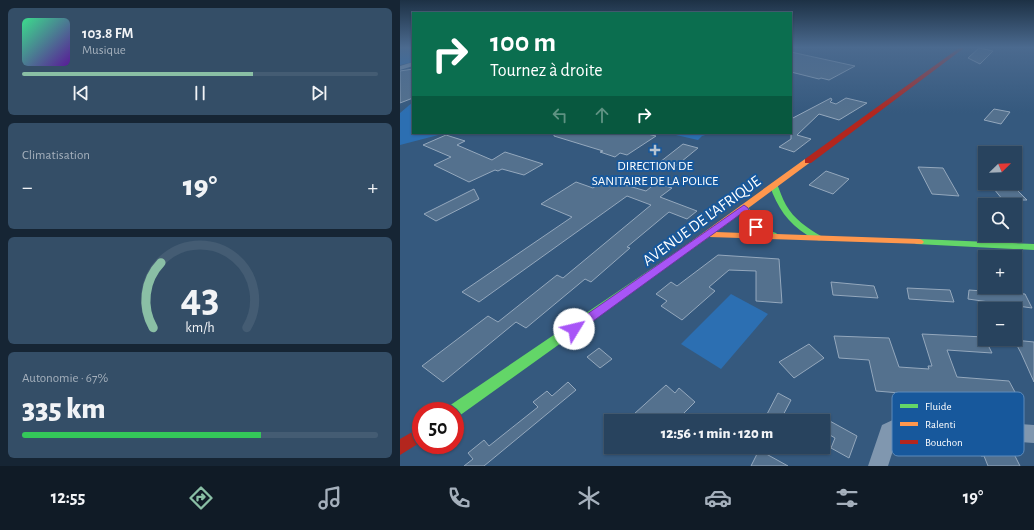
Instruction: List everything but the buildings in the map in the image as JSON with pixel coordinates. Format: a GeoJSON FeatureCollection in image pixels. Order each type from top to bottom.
{"type":"FeatureCollection","features":[{"type":"Feature","properties":{"kind":"main road","name":"AVENUE DE L'AFRIQUE"},"geometry":{"type":"LineString","coordinates":[[464,404],[574,329],[744,208],[932,70]]}},
{"type":"Feature","properties":{"kind":"main road"},"geometry":{"type":"LineString","coordinates":[[774,186],[780,206],[788,217],[797,225],[819,239]]}},
{"type":"Feature","properties":{"kind":"main road"},"geometry":{"type":"LineString","coordinates":[[744,208],[749,222],[762,230],[780,237]]}},
{"type":"Feature","properties":{"kind":"main road"},"geometry":{"type":"LineString","coordinates":[[707,234],[1034,247]]}},
{"type":"Feature","properties":{"kind":"main road"},"geometry":{"type":"LineString","coordinates":[[400,448],[412,440]]}},
{"type":"Feature","properties":{"kind":"street"},"geometry":{"type":"LineString","coordinates":[[878,466],[889,432],[892,430]]}},
{"type":"Feature","properties":{"kind":"street"},"geometry":{"type":"LineString","coordinates":[[1024,433],[1034,434]]}},
{"type":"Feature","properties":{"kind":"shaded area"},"geometry":{"type":"Polygon","coordinates":[[[412,103],[412,134],[442,134],[400,145],[400,113],[412,103]]]}},
{"type":"Feature","properties":{"kind":"shaded area"},"geometry":{"type":"Polygon","coordinates":[[[671,134],[709,134],[702,136],[698,140],[671,134]]]}},
{"type":"Feature","properties":{"kind":"shaded area"},"geometry":{"type":"Polygon","coordinates":[[[731,294],[768,314],[721,369],[681,344],[731,294]]]}},
{"type":"Feature","properties":{"kind":"traffic: fast"},"geometry":{"type":"LineString","coordinates":[[774,186],[781,204],[790,217],[802,228],[818,238]]}},
{"type":"Feature","properties":{"kind":"traffic: fast"},"geometry":{"type":"LineString","coordinates":[[744,207],[751,221],[755,225],[763,231],[773,235]]}},
{"type":"Feature","properties":{"kind":"traffic: fast"},"geometry":{"type":"LineString","coordinates":[[919,242],[1034,247]]}},
{"type":"Feature","properties":{"kind":"traffic: fast"},"geometry":{"type":"LineString","coordinates":[[464,404],[685,250]]}},
{"type":"Feature","properties":{"kind":"traffic: slow"},"geometry":{"type":"LineString","coordinates":[[685,250],[808,161]]}},
{"type":"Feature","properties":{"kind":"traffic: slow"},"geometry":{"type":"LineString","coordinates":[[707,234],[919,242]]}},
{"type":"Feature","properties":{"kind":"traffic: jam"},"geometry":{"type":"LineString","coordinates":[[808,161],[932,70]]}},
{"type":"Feature","properties":{"kind":"traffic: jam"},"geometry":{"type":"LineString","coordinates":[[400,448],[412,440]]}},
{"type":"Feature","properties":{"kind":"place","name":"DIRECTION DE SANITAIRE DE LA POLICE"},"geometry":{"type":"Point","coordinates":[655,150]}},
{"type":"Feature","properties":{"kind":"route"},"geometry":{"type":"LineString","coordinates":[[574,329],[744,208],[749,222],[756,227]]}}]}
